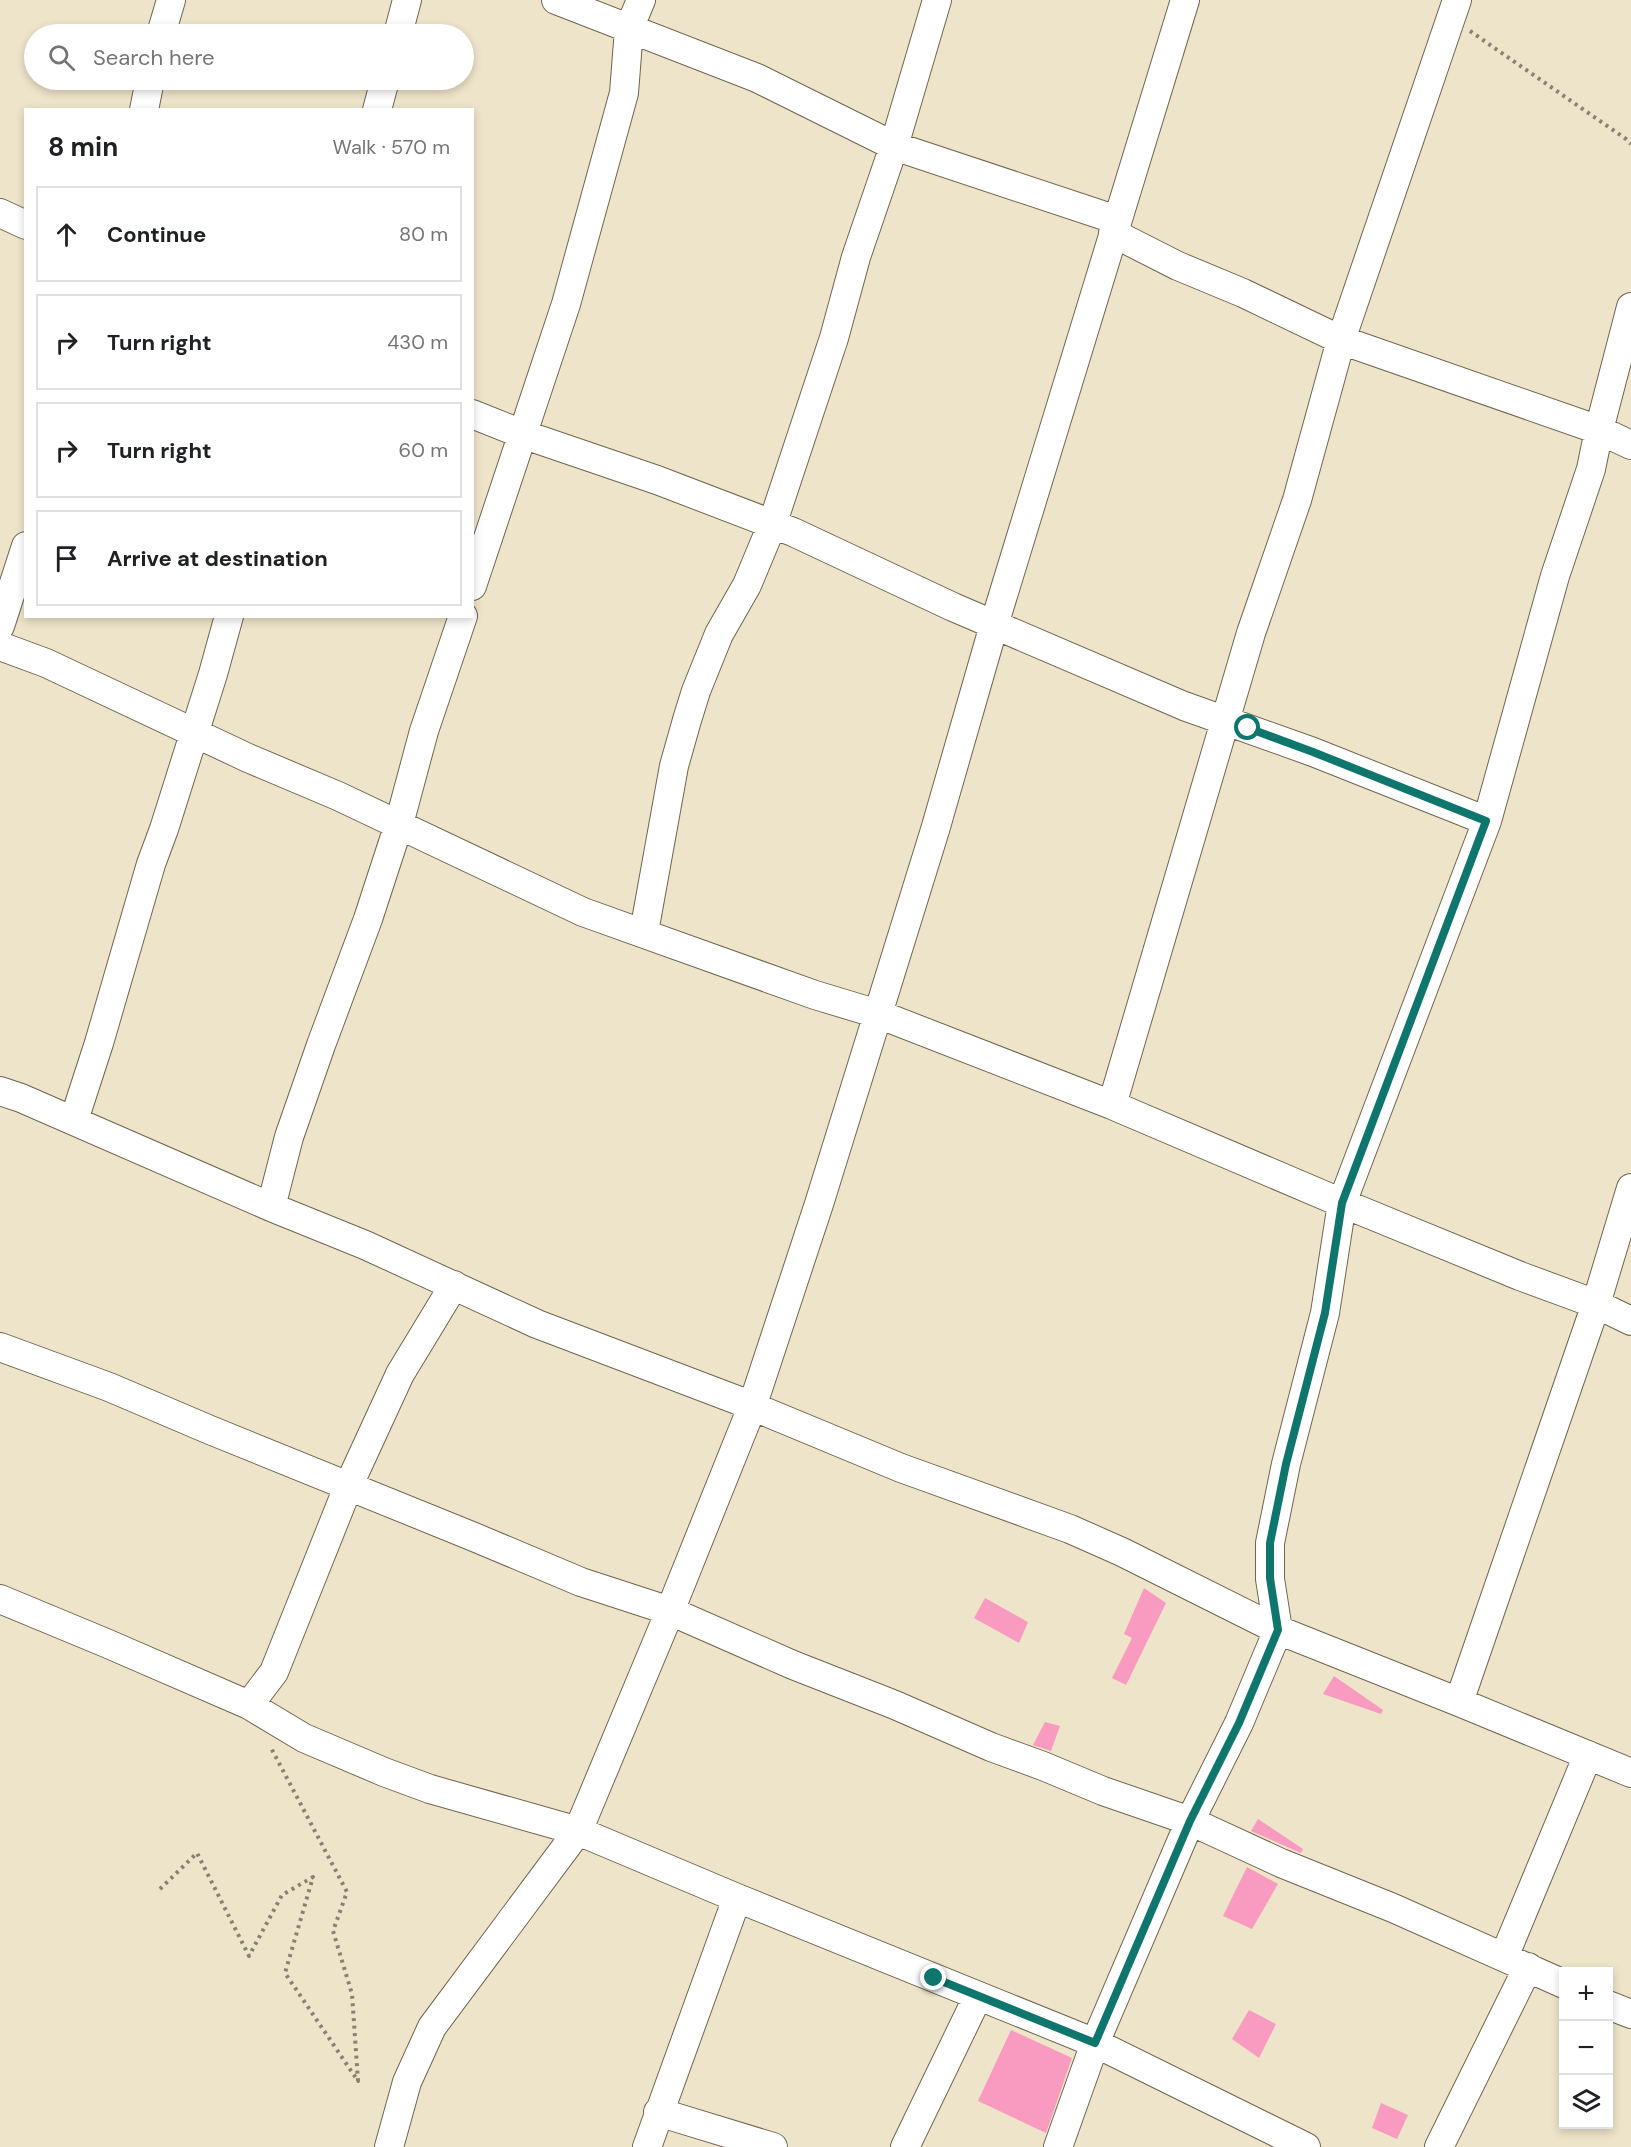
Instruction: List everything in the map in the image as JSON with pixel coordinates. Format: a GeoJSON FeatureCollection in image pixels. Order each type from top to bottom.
{"type":"FeatureCollection","features":[{"type":"Feature","properties":{"kind":"street"},"geometry":{"type":"LineString","coordinates":[[164,24],[171,0]]}},
{"type":"Feature","properties":{"kind":"street"},"geometry":{"type":"LineString","coordinates":[[401,24],[408,0]]}},
{"type":"Feature","properties":{"kind":"street"},"geometry":{"type":"LineString","coordinates":[[556,0],[757,78],[894,146],[1115,226],[1178,266],[1262,302],[1341,340],[1599,430],[1631,445]]}},
{"type":"Feature","properties":{"kind":"street"},"geometry":{"type":"LineString","coordinates":[[474,580],[566,304],[624,93],[629,29],[641,0]]}},
{"type":"Feature","properties":{"kind":"street"},"geometry":{"type":"LineString","coordinates":[[644,932],[674,766],[693,701],[719,634],[747,585],[772,525],[834,338],[856,258],[894,146],[937,0]]}},
{"type":"Feature","properties":{"kind":"street"},"geometry":{"type":"LineString","coordinates":[[389,2147],[406,2082],[432,2027],[578,1831],[752,1407],[935,830],[994,624],[1185,0]]}},
{"type":"Feature","properties":{"kind":"street"},"geometry":{"type":"LineString","coordinates":[[1112,1105],[1251,633],[1297,500],[1341,340],[1454,9]]}},
{"type":"Feature","properties":{"kind":"street"},"geometry":{"type":"LineString","coordinates":[[144,108],[148,90]]}},
{"type":"Feature","properties":{"kind":"street"},"geometry":{"type":"LineString","coordinates":[[378,108],[382,90]]}},
{"type":"Feature","properties":{"kind":"street"},"geometry":{"type":"LineString","coordinates":[[0,213],[24,224]]}},
{"type":"Feature","properties":{"kind":"street"},"geometry":{"type":"LineString","coordinates":[[1058,2147],[1095,2043],[1190,1821],[1239,1723],[1278,1630],[1270,1578],[1270,1543],[1286,1464],[1325,1313],[1342,1203],[1486,821],[1555,576],[1591,468],[1631,307]]}},
{"type":"Feature","properties":{"kind":"street"},"geometry":{"type":"LineString","coordinates":[[474,415],[522,434],[657,480],[822,544],[953,607],[1184,706],[1313,752],[1486,821]]}},
{"type":"Feature","properties":{"kind":"street"},"geometry":{"type":"LineString","coordinates":[[0,626],[24,552]]}},
{"type":"Feature","properties":{"kind":"street"},"geometry":{"type":"LineString","coordinates":[[74,1120],[228,618]]}},
{"type":"Feature","properties":{"kind":"street"},"geometry":{"type":"LineString","coordinates":[[271,1207],[289,1137],[364,930],[399,824],[424,731],[462,618]]}},
{"type":"Feature","properties":{"kind":"street"},"geometry":{"type":"LineString","coordinates":[[0,646],[57,668],[194,734],[399,824],[524,886],[583,912],[815,995],[878,1014],[1112,1105],[1342,1203],[1520,1276],[1596,1304],[1631,1321]]}},
{"type":"Feature","properties":{"kind":"street"},"geometry":{"type":"LineString","coordinates":[[0,1091],[74,1120],[454,1285],[528,1320],[737,1400],[901,1468],[1070,1529],[1122,1552],[1278,1630],[1631,1773]]}},
{"type":"Feature","properties":{"kind":"street"},"geometry":{"type":"LineString","coordinates":[[1460,1702],[1596,1304],[1631,1188]]}},
{"type":"Feature","properties":{"kind":"street"},"geometry":{"type":"LineString","coordinates":[[249,1705],[274,1672],[348,1487],[400,1374],[454,1285]]}},
{"type":"Feature","properties":{"kind":"street"},"geometry":{"type":"LineString","coordinates":[[0,1347],[109,1387],[581,1582],[670,1611],[793,1665],[895,1705],[991,1748],[1190,1821],[1281,1863],[1393,1908],[1559,1982]]}},
{"type":"Feature","properties":{"kind":"street"},"geometry":{"type":"LineString","coordinates":[[0,1599],[249,1705],[304,1738],[384,1772],[430,1789],[578,1831],[1095,2043],[1306,2147]]}},
{"type":"Feature","properties":{"kind":"street"},"geometry":{"type":"LineString","coordinates":[[1439,2147],[1516,1962],[1588,1755]]}},
{"type":"Feature","properties":{"kind":"street"},"geometry":{"type":"LineString","coordinates":[[647,2147],[737,1898]]}},
{"type":"Feature","properties":{"kind":"street"},"geometry":{"type":"LineString","coordinates":[[905,2147],[978,1996]]}},
{"type":"Feature","properties":{"kind":"street"},"geometry":{"type":"LineString","coordinates":[[1613,2007],[1631,2014]]}},
{"type":"Feature","properties":{"kind":"street"},"geometry":{"type":"LineString","coordinates":[[658,2112],[773,2147]]}},
{"type":"Feature","properties":{"kind":"path"},"geometry":{"type":"LineString","coordinates":[[1454,9],[1631,144]]}},
{"type":"Feature","properties":{"kind":"path"},"geometry":{"type":"LineString","coordinates":[[160,1889],[197,1854],[249,1956],[282,1895],[313,1877],[285,1973],[358,2081],[352,1994],[333,1932],[347,1892],[249,1705]]}},
{"type":"Feature","properties":{"kind":"building"},"geometry":{"type":"Polygon","coordinates":[[[1144,1588],[1166,1603],[1126,1685],[1112,1678],[1132,1638],[1124,1634],[1144,1588]]]}},
{"type":"Feature","properties":{"kind":"building"},"geometry":{"type":"Polygon","coordinates":[[[985,1598],[1028,1622],[1019,1643],[974,1618],[985,1598]]]}},
{"type":"Feature","properties":{"kind":"building"},"geometry":{"type":"Polygon","coordinates":[[[1334,1676],[1383,1710],[1381,1714],[1323,1694],[1334,1676]]]}},
{"type":"Feature","properties":{"kind":"building"},"geometry":{"type":"Polygon","coordinates":[[[1045,1722],[1060,1726],[1051,1751],[1033,1745],[1045,1722]]]}},
{"type":"Feature","properties":{"kind":"building"},"geometry":{"type":"Polygon","coordinates":[[[1258,1819],[1303,1849],[1301,1853],[1251,1831],[1258,1819]]]}},
{"type":"Feature","properties":{"kind":"building"},"geometry":{"type":"Polygon","coordinates":[[[1247,1867],[1278,1884],[1252,1929],[1223,1916],[1247,1867]]]}},
{"type":"Feature","properties":{"kind":"building"},"geometry":{"type":"Polygon","coordinates":[[[1249,2010],[1276,2024],[1259,2058],[1232,2039],[1249,2010]]]}},
{"type":"Feature","properties":{"kind":"building"},"geometry":{"type":"Polygon","coordinates":[[[1011,2030],[1072,2058],[1046,2133],[978,2101],[1011,2030]]]}},
{"type":"Feature","properties":{"kind":"building"},"geometry":{"type":"Polygon","coordinates":[[[1381,2103],[1408,2115],[1397,2139],[1372,2128],[1381,2103]]]}},
{"type":"Feature","properties":{"kind":"route"},"geometry":{"type":"LineString","coordinates":[[934,1978],[1095,2043],[1190,1821],[1239,1723],[1278,1630],[1270,1578],[1270,1543],[1286,1464],[1325,1313],[1342,1203],[1381,1105],[1486,821],[1248,728]]}}]}
